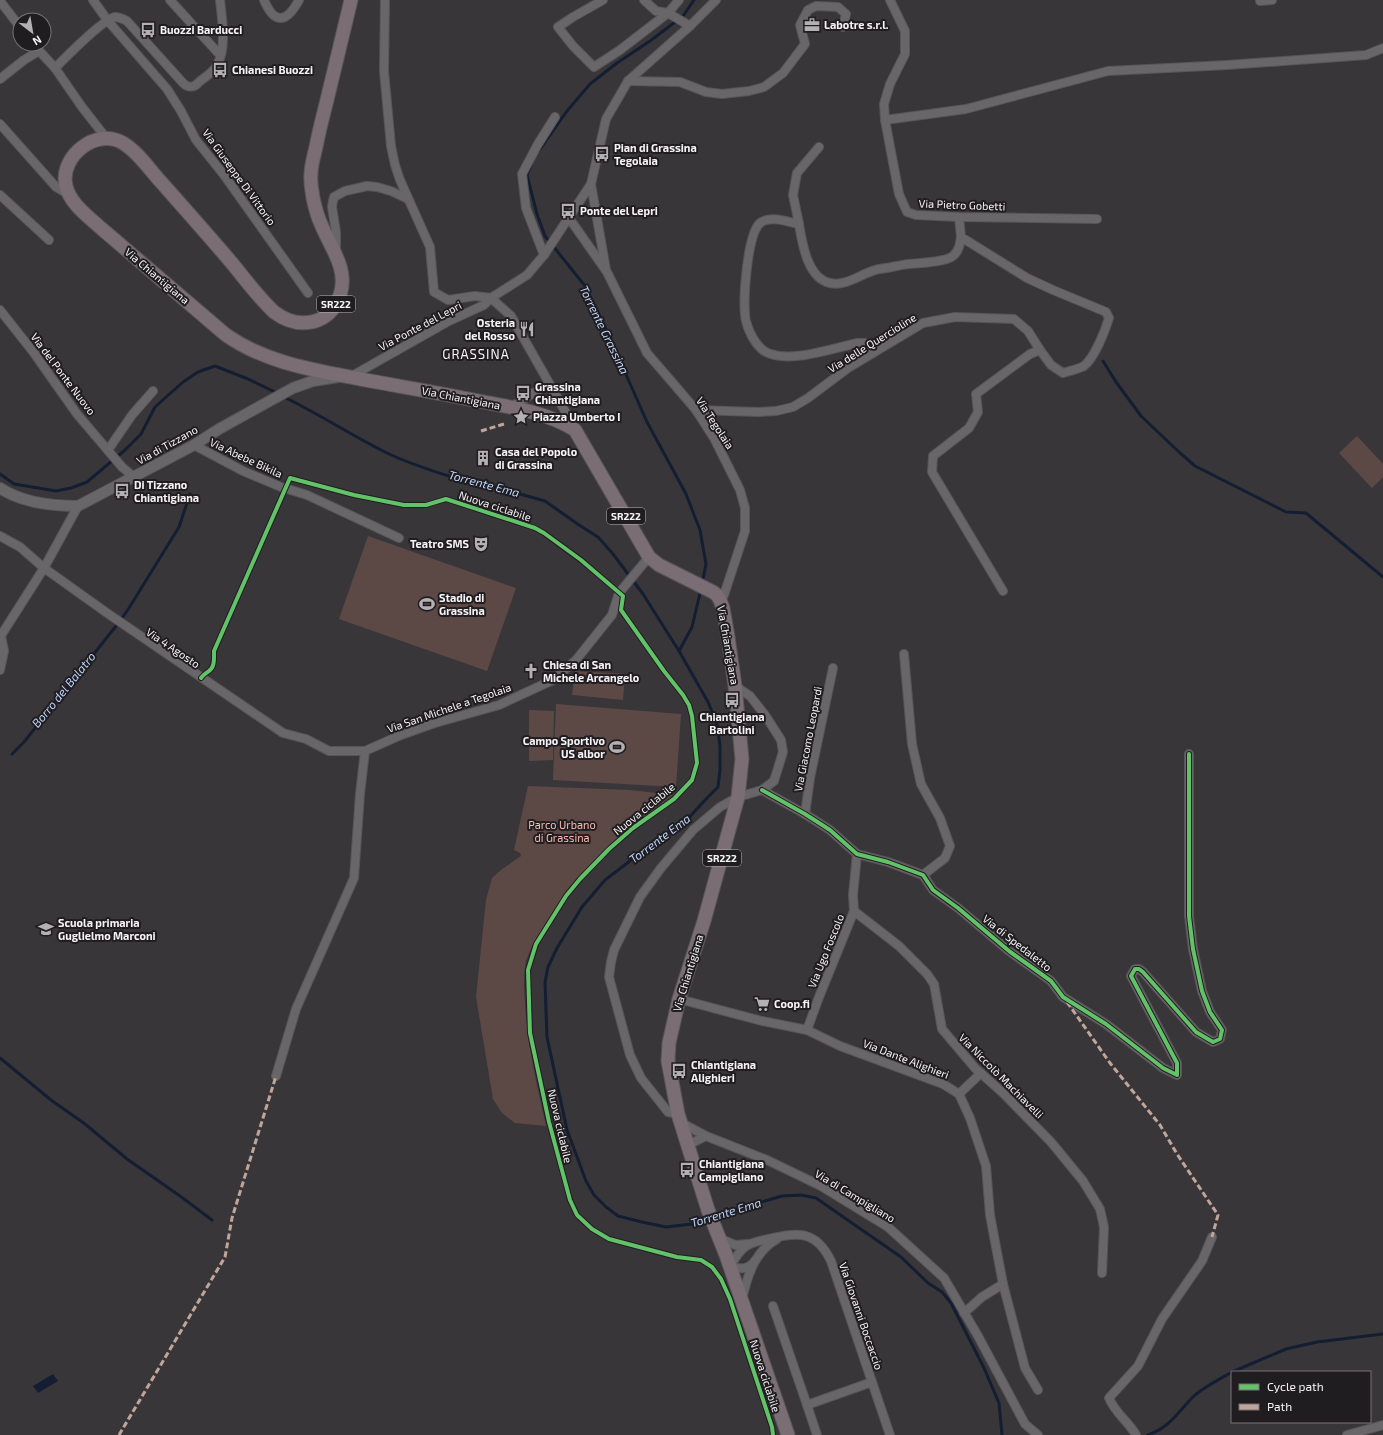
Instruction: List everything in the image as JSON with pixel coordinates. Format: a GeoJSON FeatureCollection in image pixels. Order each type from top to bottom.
{"type":"FeatureCollection","features":[{"type":"Feature","properties":{"kind":"main road","name":"SR222"},"geometry":{"type":"LineString","coordinates":[[107,139],[121,142],[132,150],[205,231],[268,307],[281,318],[294,323],[308,323],[320,319],[336,304],[343,278],[341,268],[317,214],[311,173],[351,0]]}},
{"type":"Feature","properties":{"kind":"main road"},"geometry":{"type":"LineString","coordinates":[[68,194],[65,178],[68,164],[75,153],[90,142],[107,139]]}},
{"type":"Feature","properties":{"kind":"main road","name":"Via Chiantigiana"},"geometry":{"type":"LineString","coordinates":[[68,194],[91,220],[236,341],[264,356],[284,363],[345,377],[511,407],[564,422],[575,430],[645,561],[659,565],[716,596],[724,615],[735,686],[742,760],[738,797],[704,922],[679,999],[669,1043],[668,1061],[679,1118],[703,1194],[788,1435]]}},
{"type":"Feature","properties":{"kind":"street","name":"Via Giuseppe Di Vittorio"},"geometry":{"type":"LineString","coordinates":[[93,0],[108,21],[167,89],[181,111],[196,140],[224,175],[283,255],[308,293]]}},
{"type":"Feature","properties":{"kind":"street"},"geometry":{"type":"LineString","coordinates":[[170,0],[220,55]]}},
{"type":"Feature","properties":{"kind":"street"},"geometry":{"type":"LineString","coordinates":[[54,68],[83,40],[114,17],[120,17],[127,21],[186,86],[192,87],[197,85],[217,66],[223,44],[224,29],[220,0]]}},
{"type":"Feature","properties":{"kind":"street"},"geometry":{"type":"LineString","coordinates":[[264,0],[269,12],[280,18],[286,17],[293,10],[299,0]]}},
{"type":"Feature","properties":{"kind":"street"},"geometry":{"type":"LineString","coordinates":[[385,0],[384,71],[391,146],[395,166],[408,200],[430,247],[434,292],[448,300],[475,296],[491,298],[511,316],[575,430]]}},
{"type":"Feature","properties":{"kind":"street"},"geometry":{"type":"LineString","coordinates":[[603,0],[558,27],[573,46],[594,67],[670,14],[679,0]]}},
{"type":"Feature","properties":{"kind":"street"},"geometry":{"type":"LineString","coordinates":[[644,0],[656,11],[670,14],[688,25]]}},
{"type":"Feature","properties":{"kind":"street"},"geometry":{"type":"LineString","coordinates":[[591,184],[606,119],[628,81],[716,0]]}},
{"type":"Feature","properties":{"kind":"street","name":"Via Pietro Gobetti"},"geometry":{"type":"LineString","coordinates":[[890,0],[905,31],[905,54],[890,84],[884,104],[885,120],[899,194],[907,212],[916,215],[959,218],[1097,219]]}},
{"type":"Feature","properties":{"kind":"street"},"geometry":{"type":"LineString","coordinates":[[1260,2],[1272,0]]}},
{"type":"Feature","properties":{"kind":"street"},"geometry":{"type":"LineString","coordinates":[[0,1],[12,16]]}},
{"type":"Feature","properties":{"kind":"street"},"geometry":{"type":"LineString","coordinates":[[628,81],[680,82],[706,92],[722,94],[764,87],[783,73],[804,44],[800,25],[808,10],[816,6],[838,8],[846,14],[843,27]]}},
{"type":"Feature","properties":{"kind":"street"},"geometry":{"type":"LineString","coordinates":[[885,120],[966,109],[1108,71],[1227,65],[1366,55],[1383,48]]}},
{"type":"Feature","properties":{"kind":"street"},"geometry":{"type":"LineString","coordinates":[[0,79],[24,60],[37,52]]}},
{"type":"Feature","properties":{"kind":"street"},"geometry":{"type":"LineString","coordinates":[[40,52],[54,68],[107,139]]}},
{"type":"Feature","properties":{"kind":"street"},"geometry":{"type":"LineString","coordinates":[[546,251],[526,208],[522,174],[555,116]]}},
{"type":"Feature","properties":{"kind":"street"},"geometry":{"type":"LineString","coordinates":[[0,124],[56,187],[68,194]]}},
{"type":"Feature","properties":{"kind":"street"},"geometry":{"type":"LineString","coordinates":[[819,147],[797,173],[793,195],[803,248],[808,262],[822,279],[830,283],[846,282],[876,270],[909,264],[940,261],[953,257],[959,248],[961,237],[959,218]]}},
{"type":"Feature","properties":{"kind":"street","name":"Via Ponte del Lepri"},"geometry":{"type":"LineString","coordinates":[[345,377],[449,321],[484,306],[491,298],[527,275],[546,251],[591,184]]}},
{"type":"Feature","properties":{"kind":"street","name":"Via Tegolaia"},"geometry":{"type":"LineString","coordinates":[[591,184],[607,272]]}},
{"type":"Feature","properties":{"kind":"street"},"geometry":{"type":"LineString","coordinates":[[336,256],[336,232],[332,206],[334,197],[345,191],[367,186],[384,189],[408,200]]}},
{"type":"Feature","properties":{"kind":"street"},"geometry":{"type":"LineString","coordinates":[[0,195],[49,240]]}},
{"type":"Feature","properties":{"kind":"street","name":"Via Tegolaia"},"geometry":{"type":"LineString","coordinates":[[569,218],[607,272],[647,353],[696,410],[714,438],[740,490],[745,508],[745,531],[724,595],[716,596]]}},
{"type":"Feature","properties":{"kind":"street"},"geometry":{"type":"LineString","coordinates":[[799,224],[769,219],[760,223],[755,230],[749,250],[745,307],[746,321],[756,342],[762,350],[769,354],[783,357],[803,355],[858,343],[865,343],[873,353]]}},
{"type":"Feature","properties":{"kind":"street","name":"Via delle Quercioline"},"geometry":{"type":"LineString","coordinates":[[696,410],[758,412],[776,411],[793,407],[808,398],[848,368],[923,323],[954,317],[1014,319],[1028,331],[1051,365],[1063,373],[1084,366],[1096,350],[1105,331],[1109,318],[1106,312],[1027,278],[961,237]]}},
{"type":"Feature","properties":{"kind":"street","name":"Via del Ponte Nuovo"},"geometry":{"type":"LineString","coordinates":[[0,310],[34,353],[78,414],[122,467],[134,477]]}},
{"type":"Feature","properties":{"kind":"street"},"geometry":{"type":"LineString","coordinates":[[1003,591],[932,472],[933,456],[969,428],[978,412],[976,394],[1030,354],[1040,350]]}},
{"type":"Feature","properties":{"kind":"street","name":"Via di Tizzano"},"geometry":{"type":"LineString","coordinates":[[0,488],[25,499],[58,506],[78,506],[194,445],[293,388],[314,381],[345,377]]}},
{"type":"Feature","properties":{"kind":"street"},"geometry":{"type":"LineString","coordinates":[[511,407],[548,384]]}},
{"type":"Feature","properties":{"kind":"street"},"geometry":{"type":"LineString","coordinates":[[109,451],[132,416],[153,391]]}},
{"type":"Feature","properties":{"kind":"street","name":"Via Abebe Bikila"},"geometry":{"type":"LineString","coordinates":[[194,445],[243,471],[281,487],[307,495],[399,538]]}},
{"type":"Feature","properties":{"kind":"street"},"geometry":{"type":"LineString","coordinates":[[0,670],[4,651],[0,636],[44,568],[78,506]]}},
{"type":"Feature","properties":{"kind":"street","name":"Via 4 Agosto"},"geometry":{"type":"LineString","coordinates":[[0,536],[20,547],[44,568],[113,618],[282,733],[306,739],[330,751],[365,751]]}},
{"type":"Feature","properties":{"kind":"street","name":"Via San Michele a Tegolaia"},"geometry":{"type":"LineString","coordinates":[[365,751],[401,735],[435,723],[500,705],[553,680],[576,660],[612,615],[619,593],[645,561]]}},
{"type":"Feature","properties":{"kind":"street"},"geometry":{"type":"LineString","coordinates":[[735,686],[750,696],[765,715],[781,740],[783,752],[774,781],[762,790],[830,830],[857,854],[888,862],[923,875],[945,858],[950,846],[940,818],[921,784],[912,744],[904,654]]}},
{"type":"Feature","properties":{"kind":"street","name":"Via Giacomo Leopardi"},"geometry":{"type":"LineString","coordinates":[[805,814],[810,778],[833,668]]}},
{"type":"Feature","properties":{"kind":"street"},"geometry":{"type":"LineString","coordinates":[[276,1076],[296,1009],[354,878],[360,794],[365,751]]}},
{"type":"Feature","properties":{"kind":"street","name":"Via di Spedaletto"},"geometry":{"type":"LineString","coordinates":[[923,875],[933,890],[1050,981],[1063,997],[1106,1024],[1163,1068],[1177,1075],[1177,1064],[1131,976],[1135,969],[1139,969],[1196,1032],[1212,1042],[1220,1039],[1222,1030],[1210,1012],[1202,991],[1193,949],[1189,916],[1189,754]]}},
{"type":"Feature","properties":{"kind":"street","name":"Via di Campigliano"},"geometry":{"type":"LineString","coordinates":[[762,790],[738,797],[720,807],[693,830],[660,868],[640,897],[614,950],[609,977],[630,1056],[641,1078],[668,1112],[706,1136],[767,1160],[821,1186],[888,1227],[944,1278],[1026,1424],[1038,1435]]}},
{"type":"Feature","properties":{"kind":"street","name":"Via Ugo Foscolo"},"geometry":{"type":"LineString","coordinates":[[807,1030],[819,996],[854,911],[853,895],[857,854]]}},
{"type":"Feature","properties":{"kind":"street","name":"Via Niccolò Machiavelli"},"geometry":{"type":"LineString","coordinates":[[854,911],[899,946],[927,974],[934,984],[942,1029],[978,1070],[1004,1093],[1051,1142],[1084,1181],[1100,1209],[1104,1227],[1102,1273]]}},
{"type":"Feature","properties":{"kind":"street","name":"Via Dante Alighieri"},"geometry":{"type":"LineString","coordinates":[[679,999],[762,1021],[807,1030],[840,1046],[943,1084],[959,1094]]}},
{"type":"Feature","properties":{"kind":"street"},"geometry":{"type":"LineString","coordinates":[[978,1070],[959,1094],[970,1118],[986,1166],[990,1215],[1003,1284],[1025,1368],[1038,1390]]}},
{"type":"Feature","properties":{"kind":"street"},"geometry":{"type":"LineString","coordinates":[[688,1145],[706,1136]]}},
{"type":"Feature","properties":{"kind":"street","name":"Via Giovanni Boccaccio"},"geometry":{"type":"LineString","coordinates":[[718,1235],[734,1245],[795,1234],[802,1235],[820,1243],[831,1261],[890,1435]]}},
{"type":"Feature","properties":{"kind":"street"},"geometry":{"type":"LineString","coordinates":[[751,1243],[741,1250],[730,1267],[741,1269],[752,1265],[767,1246],[783,1236]]}},
{"type":"Feature","properties":{"kind":"street"},"geometry":{"type":"LineString","coordinates":[[1136,1435],[1131,1426],[1112,1406],[1109,1398],[1138,1366],[1162,1319],[1202,1261],[1212,1237]]}},
{"type":"Feature","properties":{"kind":"street"},"geometry":{"type":"LineString","coordinates":[[742,1302],[749,1273],[755,1261]]}},
{"type":"Feature","properties":{"kind":"street"},"geometry":{"type":"LineString","coordinates":[[964,1313],[982,1297],[1003,1284]]}},
{"type":"Feature","properties":{"kind":"street"},"geometry":{"type":"LineString","coordinates":[[773,1306],[817,1435]]}},
{"type":"Feature","properties":{"kind":"street"},"geometry":{"type":"LineString","coordinates":[[807,1405],[872,1382]]}},
{"type":"Feature","properties":{"kind":"street"},"geometry":{"type":"LineString","coordinates":[[1347,1435],[1383,1425]]}},
{"type":"Feature","properties":{"kind":"green space"},"geometry":{"type":"Polygon","coordinates":[[[1357,436],[1383,464],[1383,477],[1372,488],[1339,453],[1357,436]]]}},
{"type":"Feature","properties":{"kind":"green space","name":"Stadio di Grassina"},"geometry":{"type":"Polygon","coordinates":[[[368,536],[516,588],[487,671],[339,619],[368,536]]]}},
{"type":"Feature","properties":{"kind":"green space"},"geometry":{"type":"Polygon","coordinates":[[[575,671],[625,674],[623,700],[572,695],[575,671]]]}},
{"type":"Feature","properties":{"kind":"green space","name":"Campo Sportivo US albor"},"geometry":{"type":"Polygon","coordinates":[[[556,704],[681,714],[676,787],[553,780],[556,704]]]}},
{"type":"Feature","properties":{"kind":"green space"},"geometry":{"type":"Polygon","coordinates":[[[529,710],[554,711],[553,760],[529,761],[529,710]]]}},
{"type":"Feature","properties":{"kind":"green space","name":"Parco Urbano di Grassina"},"geometry":{"type":"Polygon","coordinates":[[[528,786],[630,790],[673,795],[620,837],[587,869],[572,886],[546,923],[532,946],[526,961],[524,993],[526,1019],[533,1065],[546,1126],[515,1123],[502,1113],[493,1099],[476,997],[486,900],[492,878],[521,856],[520,853],[514,850],[528,786]]]}},
{"type":"Feature","properties":{"kind":"water"},"geometry":{"type":"Polygon","coordinates":[[[53,1374],[58,1381],[38,1393],[33,1386],[53,1374]]]}},
{"type":"Feature","properties":{"kind":"waterway","name":"Torrente Grassina"},"geometry":{"type":"LineString","coordinates":[[538,152],[567,111],[590,84],[683,16],[694,0]]}},
{"type":"Feature","properties":{"kind":"waterway","name":"Torrente Grassina"},"geometry":{"type":"LineString","coordinates":[[533,160],[527,175],[537,214],[545,236],[585,286],[647,422],[686,494],[700,530],[706,564],[702,584]]}},
{"type":"Feature","properties":{"kind":"waterway"},"geometry":{"type":"LineString","coordinates":[[1103,361],[1116,382],[1141,416],[1195,466],[1286,512],[1306,513],[1383,577]]}},
{"type":"Feature","properties":{"kind":"waterway","name":"Torrente Ema"},"geometry":{"type":"LineString","coordinates":[[0,474],[14,484],[56,491],[71,488],[87,482],[125,450],[141,434],[155,407],[183,382],[198,372],[215,366],[248,379],[277,393]]}},
{"type":"Feature","properties":{"kind":"waterway","name":"Torrente Ema"},"geometry":{"type":"LineString","coordinates":[[284,397],[385,452],[406,461],[471,483],[481,483],[545,501],[598,537],[613,554],[643,594],[679,651],[708,702],[717,724],[720,746],[718,787],[682,825],[660,838],[605,880],[582,907],[557,948],[548,967],[545,982],[547,1037],[567,1130],[586,1181],[594,1195],[618,1216],[666,1227],[692,1224],[707,1218]]}},
{"type":"Feature","properties":{"kind":"waterway","name":"Borro del Balatro"},"geometry":{"type":"LineString","coordinates":[[122,618],[179,527],[190,494]]}},
{"type":"Feature","properties":{"kind":"waterway","name":"Torrente Grassina"},"geometry":{"type":"LineString","coordinates":[[679,651],[692,627],[701,589]]}},
{"type":"Feature","properties":{"kind":"waterway","name":"Borro del Balatro"},"geometry":{"type":"LineString","coordinates":[[12,754],[24,742],[116,626]]}},
{"type":"Feature","properties":{"kind":"waterway"},"geometry":{"type":"LineString","coordinates":[[0,1058],[51,1100],[85,1124],[127,1159],[212,1220]]}},
{"type":"Feature","properties":{"kind":"waterway","name":"Torrente Ema"},"geometry":{"type":"LineString","coordinates":[[714,1216],[782,1196],[801,1195],[816,1198],[901,1257],[928,1283],[942,1292],[951,1303],[984,1368],[999,1403],[1002,1435]]}},
{"type":"Feature","properties":{"kind":"waterway"},"geometry":{"type":"LineString","coordinates":[[1234,1371],[1286,1349],[1317,1342],[1383,1334]]}},
{"type":"Feature","properties":{"kind":"waterway"},"geometry":{"type":"LineString","coordinates":[[1148,1435],[1156,1432],[1169,1423],[1195,1395],[1231,1373]]}},
{"type":"Feature","properties":{"kind":"marked path"},"geometry":{"type":"LineString","coordinates":[[481,431],[504,424]]}},
{"type":"Feature","properties":{"kind":"marked path"},"geometry":{"type":"LineString","coordinates":[[1067,1002],[1110,1063],[1160,1125],[1177,1154],[1218,1215],[1212,1237]]}},
{"type":"Feature","properties":{"kind":"marked path"},"geometry":{"type":"LineString","coordinates":[[119,1435],[225,1257],[232,1218],[276,1076]]}},
{"type":"Feature","properties":{"kind":"cycle path","name":"Nuova ciclabile"},"geometry":{"type":"LineString","coordinates":[[201,678],[212,667],[214,662],[214,651],[290,478],[354,495],[404,505],[426,505],[446,499],[535,528],[581,560],[623,596],[621,610],[689,705],[692,716],[697,763],[692,780],[674,799],[633,828],[609,849],[580,879],[566,896],[536,944],[528,970],[530,1033],[549,1122],[570,1200],[577,1215],[592,1229],[609,1239],[677,1257],[701,1260],[712,1267],[721,1279],[730,1299],[772,1427],[773,1435]]}},
{"type":"Feature","properties":{"kind":"cycle path"},"geometry":{"type":"LineString","coordinates":[[762,790],[830,830],[857,854],[888,862],[923,875],[933,890],[958,908],[1009,951],[1051,981],[1063,997],[1106,1024],[1163,1068],[1177,1075],[1177,1063],[1131,976],[1135,969],[1139,969],[1196,1032],[1213,1042],[1220,1039],[1222,1030],[1210,1012],[1202,991],[1193,949],[1189,916],[1189,754]]}},
{"type":"Feature","properties":{"kind":"place","name":"Labotre s.r.l."},"geometry":{"type":"Point","coordinates":[812,25]}},
{"type":"Feature","properties":{"kind":"place","name":"Buozzi Barducci"},"geometry":{"type":"Point","coordinates":[148,30]}},
{"type":"Feature","properties":{"kind":"place","name":"Chianesi Buozzi"},"geometry":{"type":"Point","coordinates":[220,70]}},
{"type":"Feature","properties":{"kind":"place","name":"Pian di Grassina Tegolaia"},"geometry":{"type":"Point","coordinates":[602,154]}},
{"type":"Feature","properties":{"kind":"place","name":"Ponte del Lepri"},"geometry":{"type":"Point","coordinates":[568,211]}},
{"type":"Feature","properties":{"kind":"place","name":"Osteria del Rosso"},"geometry":{"type":"Point","coordinates":[527,329]}},
{"type":"Feature","properties":{"kind":"place","name":"Grassina Chiantigiana"},"geometry":{"type":"Point","coordinates":[523,393]}},
{"type":"Feature","properties":{"kind":"place","name":"Piazza Umberto I"},"geometry":{"type":"Point","coordinates":[521,417]}},
{"type":"Feature","properties":{"kind":"place","name":"Casa del Popolo di Grassina"},"geometry":{"type":"Point","coordinates":[483,458]}},
{"type":"Feature","properties":{"kind":"place","name":"Di Tizzano Chiantigiana"},"geometry":{"type":"Point","coordinates":[122,491]}},
{"type":"Feature","properties":{"kind":"place","name":"Teatro SMS"},"geometry":{"type":"Point","coordinates":[481,544]}},
{"type":"Feature","properties":{"kind":"place","name":"Stadio di Grassina"},"geometry":{"type":"Point","coordinates":[427,604]}},
{"type":"Feature","properties":{"kind":"place","name":"Chiesa di San Michele Arcangelo"},"geometry":{"type":"Point","coordinates":[531,671]}},
{"type":"Feature","properties":{"kind":"place","name":"Chiantigiana Bartolini"},"geometry":{"type":"Point","coordinates":[732,700]}},
{"type":"Feature","properties":{"kind":"place","name":"Campo Sportivo US albor"},"geometry":{"type":"Point","coordinates":[617,747]}},
{"type":"Feature","properties":{"kind":"place","name":"Scuola primaria Guglielmo Marconi"},"geometry":{"type":"Point","coordinates":[46,929]}},
{"type":"Feature","properties":{"kind":"place","name":"Coop.fi"},"geometry":{"type":"Point","coordinates":[762,1004]}},
{"type":"Feature","properties":{"kind":"place","name":"Chiantigiana Alighieri"},"geometry":{"type":"Point","coordinates":[679,1071]}},
{"type":"Feature","properties":{"kind":"place","name":"Chiantigiana Campigliano"},"geometry":{"type":"Point","coordinates":[687,1170]}},
{"type":"Feature","properties":{"kind":"district","name":"GRASSINA"},"geometry":{"type":"Point","coordinates":[476,354]}}]}
